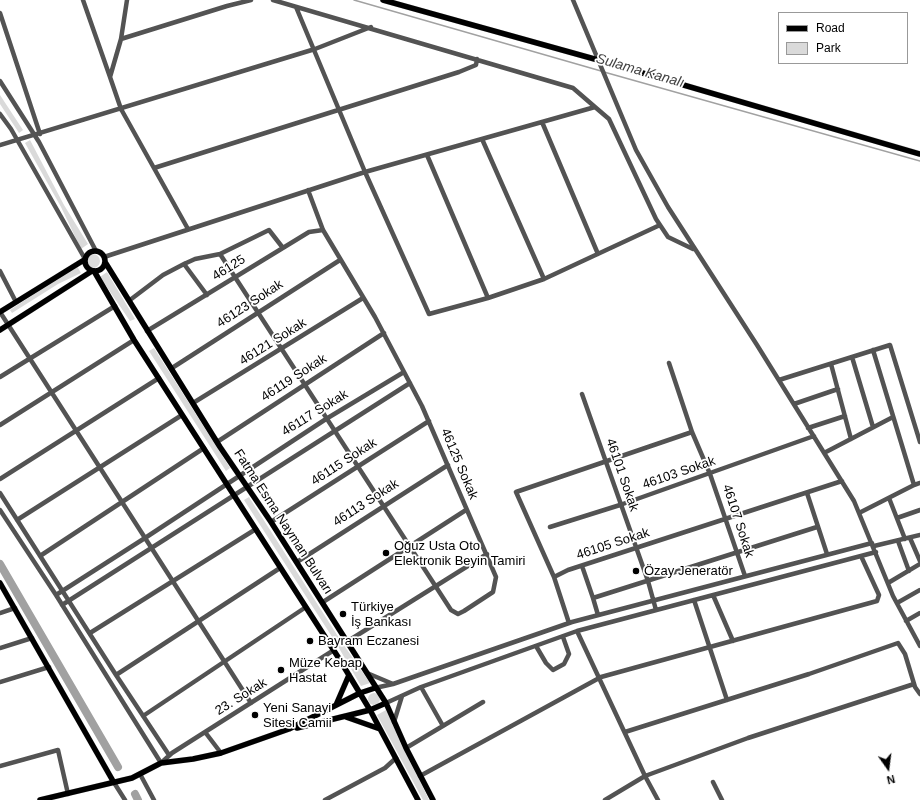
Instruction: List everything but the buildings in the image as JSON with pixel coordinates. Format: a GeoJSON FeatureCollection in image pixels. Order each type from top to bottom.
{"type":"FeatureCollection","features":[{"type":"Feature","properties":{"kind":"main road"},"geometry":{"type":"LineString","coordinates":[[383,0],[598,60],[920,154]]}},
{"type":"Feature","properties":{"kind":"main road"},"geometry":{"type":"LineString","coordinates":[[0,312],[85,260],[90,252],[96,251],[104,259],[102,268],[93,271],[0,330]]}},
{"type":"Feature","properties":{"kind":"main road","name":"Fatma Esma Nayman Bulvarı"},"geometry":{"type":"LineString","coordinates":[[104,259],[130,300],[147,331],[172,368],[217,442],[248,486],[348,641],[375,688],[386,703],[406,748],[432,800]]}},
{"type":"Feature","properties":{"kind":"main road"},"geometry":{"type":"LineString","coordinates":[[85,260],[86,267],[93,271]]}},
{"type":"Feature","properties":{"kind":"main road","name":"Fatma Esma Nayman Bulvarı"},"geometry":{"type":"LineString","coordinates":[[93,271],[134,340],[334,650],[370,710],[418,800]]}},
{"type":"Feature","properties":{"kind":"main road"},"geometry":{"type":"LineString","coordinates":[[0,583],[113,781]]}},
{"type":"Feature","properties":{"kind":"main road"},"geometry":{"type":"LineString","coordinates":[[336,705],[349,675]]}},
{"type":"Feature","properties":{"kind":"main road"},"geometry":{"type":"LineString","coordinates":[[289,729],[360,693],[375,688]]}},
{"type":"Feature","properties":{"kind":"main road"},"geometry":{"type":"LineString","coordinates":[[43,800],[65,796],[113,781],[132,778],[161,763],[193,759],[221,753],[289,729],[346,717],[370,710],[386,703]]}},
{"type":"Feature","properties":{"kind":"main road"},"geometry":{"type":"LineString","coordinates":[[346,717],[380,729]]}},
{"type":"Feature","properties":{"kind":"street"},"geometry":{"type":"LineString","coordinates":[[82,0],[121,109],[188,229]]}},
{"type":"Feature","properties":{"kind":"street"},"geometry":{"type":"LineString","coordinates":[[110,77],[121,39],[127,0]]}},
{"type":"Feature","properties":{"kind":"street"},"geometry":{"type":"LineString","coordinates":[[121,39],[251,0]]}},
{"type":"Feature","properties":{"kind":"street"},"geometry":{"type":"LineString","coordinates":[[273,0],[371,27],[573,88],[609,119],[660,225],[668,236],[694,250]]}},
{"type":"Feature","properties":{"kind":"street"},"geometry":{"type":"LineString","coordinates":[[573,0],[636,150],[694,250],[779,380],[842,481],[859,513],[897,603],[918,639],[920,646]]}},
{"type":"Feature","properties":{"kind":"street"},"geometry":{"type":"LineString","coordinates":[[296,7],[366,172],[429,314],[488,298],[544,279],[660,225]]}},
{"type":"Feature","properties":{"kind":"street"},"geometry":{"type":"LineString","coordinates":[[0,13],[37,134]]}},
{"type":"Feature","properties":{"kind":"street"},"geometry":{"type":"LineString","coordinates":[[0,145],[315,49],[371,27]]}},
{"type":"Feature","properties":{"kind":"street"},"geometry":{"type":"LineString","coordinates":[[154,168],[339,108],[459,72],[476,65],[477,59]]}},
{"type":"Feature","properties":{"kind":"street"},"geometry":{"type":"LineString","coordinates":[[0,81],[37,134],[96,251]]}},
{"type":"Feature","properties":{"kind":"street"},"geometry":{"type":"LineString","coordinates":[[104,259],[188,229],[366,172],[595,107]]}},
{"type":"Feature","properties":{"kind":"street"},"geometry":{"type":"LineString","coordinates":[[0,114],[17,140],[85,260]]}},
{"type":"Feature","properties":{"kind":"street"},"geometry":{"type":"LineString","coordinates":[[542,122],[598,254]]}},
{"type":"Feature","properties":{"kind":"street"},"geometry":{"type":"LineString","coordinates":[[482,139],[544,279]]}},
{"type":"Feature","properties":{"kind":"street"},"geometry":{"type":"LineString","coordinates":[[427,155],[488,298]]}},
{"type":"Feature","properties":{"kind":"street"},"geometry":{"type":"LineString","coordinates":[[308,190],[323,230],[384,333],[404,372]]}},
{"type":"Feature","properties":{"kind":"street"},"geometry":{"type":"LineString","coordinates":[[130,300],[163,275],[184,264],[195,259],[220,254],[269,230],[283,248]]}},
{"type":"Feature","properties":{"kind":"street","name":"46125"},"geometry":{"type":"LineString","coordinates":[[147,331],[309,232],[323,230]]}},
{"type":"Feature","properties":{"kind":"street"},"geometry":{"type":"LineString","coordinates":[[220,254],[435,586]]}},
{"type":"Feature","properties":{"kind":"street","name":"46123 Sokak"},"geometry":{"type":"LineString","coordinates":[[172,368],[340,260]]}},
{"type":"Feature","properties":{"kind":"street"},"geometry":{"type":"LineString","coordinates":[[184,264],[207,295]]}},
{"type":"Feature","properties":{"kind":"street"},"geometry":{"type":"LineString","coordinates":[[0,271],[16,302]]}},
{"type":"Feature","properties":{"kind":"street","name":"46121 Sokak"},"geometry":{"type":"LineString","coordinates":[[193,403],[282,350],[364,298]]}},
{"type":"Feature","properties":{"kind":"street"},"geometry":{"type":"LineString","coordinates":[[0,377],[115,306]]}},
{"type":"Feature","properties":{"kind":"street"},"geometry":{"type":"LineString","coordinates":[[0,312],[251,703]]}},
{"type":"Feature","properties":{"kind":"street","name":"46119 Sokak"},"geometry":{"type":"LineString","coordinates":[[217,442],[384,333]]}},
{"type":"Feature","properties":{"kind":"street"},"geometry":{"type":"LineString","coordinates":[[0,425],[134,340]]}},
{"type":"Feature","properties":{"kind":"street"},"geometry":{"type":"LineString","coordinates":[[779,380],[890,345],[920,442]]}},
{"type":"Feature","properties":{"kind":"street"},"geometry":{"type":"LineString","coordinates":[[873,350],[914,485]]}},
{"type":"Feature","properties":{"kind":"street"},"geometry":{"type":"LineString","coordinates":[[852,357],[873,427]]}},
{"type":"Feature","properties":{"kind":"street","name":"46107 Sokak"},"geometry":{"type":"LineString","coordinates":[[669,362],[692,432],[710,474],[726,519],[744,576]]}},
{"type":"Feature","properties":{"kind":"street"},"geometry":{"type":"LineString","coordinates":[[831,364],[851,439]]}},
{"type":"Feature","properties":{"kind":"street","name":"46125 Sokak"},"geometry":{"type":"LineString","coordinates":[[404,372],[429,422],[496,577],[493,592],[458,614],[451,610],[435,586]]}},
{"type":"Feature","properties":{"kind":"street","name":"46117 Sokak"},"geometry":{"type":"LineString","coordinates":[[56,595],[227,485],[326,419],[404,372]]}},
{"type":"Feature","properties":{"kind":"street"},"geometry":{"type":"LineString","coordinates":[[0,478],[159,378]]}},
{"type":"Feature","properties":{"kind":"street","name":"46117 Sokak"},"geometry":{"type":"LineString","coordinates":[[62,605],[410,383]]}},
{"type":"Feature","properties":{"kind":"street"},"geometry":{"type":"LineString","coordinates":[[794,404],[838,389]]}},
{"type":"Feature","properties":{"kind":"street","name":"46101 Sokak"},"geometry":{"type":"LineString","coordinates":[[582,394],[648,581],[656,610]]}},
{"type":"Feature","properties":{"kind":"street"},"geometry":{"type":"LineString","coordinates":[[17,520],[182,415]]}},
{"type":"Feature","properties":{"kind":"street"},"geometry":{"type":"LineString","coordinates":[[808,428],[845,416]]}},
{"type":"Feature","properties":{"kind":"street"},"geometry":{"type":"LineString","coordinates":[[824,453],[893,417]]}},
{"type":"Feature","properties":{"kind":"street","name":"46115 Sokak"},"geometry":{"type":"LineString","coordinates":[[271,522],[429,422]]}},
{"type":"Feature","properties":{"kind":"street"},"geometry":{"type":"LineString","coordinates":[[569,623],[554,577],[516,492],[692,432]]}},
{"type":"Feature","properties":{"kind":"street","name":"46103 Sokak"},"geometry":{"type":"LineString","coordinates":[[550,527],[710,474],[814,436]]}},
{"type":"Feature","properties":{"kind":"street"},"geometry":{"type":"LineString","coordinates":[[40,556],[204,448]]}},
{"type":"Feature","properties":{"kind":"street","name":"46113 Sokak"},"geometry":{"type":"LineString","coordinates":[[297,562],[448,465]]}},
{"type":"Feature","properties":{"kind":"street","name":"46105 Sokak"},"geometry":{"type":"LineString","coordinates":[[554,577],[582,566],[842,481]]}},
{"type":"Feature","properties":{"kind":"street"},"geometry":{"type":"LineString","coordinates":[[859,513],[914,485],[920,484]]}},
{"type":"Feature","properties":{"kind":"street"},"geometry":{"type":"LineString","coordinates":[[0,493],[116,675],[170,755]]}},
{"type":"Feature","properties":{"kind":"street"},"geometry":{"type":"LineString","coordinates":[[807,493],[827,554]]}},
{"type":"Feature","properties":{"kind":"street"},"geometry":{"type":"LineString","coordinates":[[889,498],[897,518],[920,561]]}},
{"type":"Feature","properties":{"kind":"street"},"geometry":{"type":"LineString","coordinates":[[0,510],[56,595],[161,763]]}},
{"type":"Feature","properties":{"kind":"street"},"geometry":{"type":"LineString","coordinates":[[323,602],[466,510]]}},
{"type":"Feature","properties":{"kind":"street"},"geometry":{"type":"LineString","coordinates":[[897,518],[920,510]]}},
{"type":"Feature","properties":{"kind":"street"},"geometry":{"type":"LineString","coordinates":[[593,598],[817,527]]}},
{"type":"Feature","properties":{"kind":"street"},"geometry":{"type":"LineString","coordinates":[[90,633],[256,529]]}},
{"type":"Feature","properties":{"kind":"street"},"geometry":{"type":"LineString","coordinates":[[375,688],[393,684],[569,623],[827,554],[898,541],[920,535]]}},
{"type":"Feature","properties":{"kind":"street"},"geometry":{"type":"LineString","coordinates":[[898,541],[909,571]]}},
{"type":"Feature","properties":{"kind":"street"},"geometry":{"type":"LineString","coordinates":[[386,703],[421,687],[578,632],[876,552]]}},
{"type":"Feature","properties":{"kind":"street"},"geometry":{"type":"LineString","coordinates":[[348,641],[487,554]]}},
{"type":"Feature","properties":{"kind":"street"},"geometry":{"type":"LineString","coordinates":[[420,776],[600,678],[709,646],[733,641],[877,601],[879,594],[861,556]]}},
{"type":"Feature","properties":{"kind":"street"},"geometry":{"type":"LineString","coordinates":[[888,583],[920,564]]}},
{"type":"Feature","properties":{"kind":"street"},"geometry":{"type":"LineString","coordinates":[[582,566],[598,615]]}},
{"type":"Feature","properties":{"kind":"street"},"geometry":{"type":"LineString","coordinates":[[116,675],[280,568]]}},
{"type":"Feature","properties":{"kind":"street"},"geometry":{"type":"LineString","coordinates":[[897,603],[920,590]]}},
{"type":"Feature","properties":{"kind":"street"},"geometry":{"type":"LineString","coordinates":[[713,595],[733,641]]}},
{"type":"Feature","properties":{"kind":"street"},"geometry":{"type":"LineString","coordinates":[[694,600],[727,700]]}},
{"type":"Feature","properties":{"kind":"street"},"geometry":{"type":"LineString","coordinates":[[143,716],[306,607]]}},
{"type":"Feature","properties":{"kind":"street"},"geometry":{"type":"LineString","coordinates":[[0,613],[15,608]]}},
{"type":"Feature","properties":{"kind":"street"},"geometry":{"type":"LineString","coordinates":[[906,620],[920,614]]}},
{"type":"Feature","properties":{"kind":"street"},"geometry":{"type":"LineString","coordinates":[[578,632],[645,776],[658,800]]}},
{"type":"Feature","properties":{"kind":"street"},"geometry":{"type":"LineString","coordinates":[[536,646],[546,664],[553,670],[564,664],[569,654],[563,637]]}},
{"type":"Feature","properties":{"kind":"street"},"geometry":{"type":"LineString","coordinates":[[0,648],[32,638]]}},
{"type":"Feature","properties":{"kind":"street"},"geometry":{"type":"LineString","coordinates":[[625,732],[898,643],[905,654],[914,684],[920,694]]}},
{"type":"Feature","properties":{"kind":"street","name":"23. Sokak"},"geometry":{"type":"LineString","coordinates":[[161,763],[170,755],[334,650]]}},
{"type":"Feature","properties":{"kind":"street"},"geometry":{"type":"LineString","coordinates":[[0,682],[49,667]]}},
{"type":"Feature","properties":{"kind":"street"},"geometry":{"type":"LineString","coordinates":[[366,673],[393,684]]}},
{"type":"Feature","properties":{"kind":"street"},"geometry":{"type":"LineString","coordinates":[[605,800],[645,776],[748,738],[914,684]]}},
{"type":"Feature","properties":{"kind":"street"},"geometry":{"type":"LineString","coordinates":[[421,687],[443,726]]}},
{"type":"Feature","properties":{"kind":"street"},"geometry":{"type":"LineString","coordinates":[[394,722],[402,696]]}},
{"type":"Feature","properties":{"kind":"street"},"geometry":{"type":"LineString","coordinates":[[406,748],[483,702]]}},
{"type":"Feature","properties":{"kind":"street"},"geometry":{"type":"LineString","coordinates":[[206,732],[221,753]]}},
{"type":"Feature","properties":{"kind":"street"},"geometry":{"type":"LineString","coordinates":[[0,766],[58,750],[65,796]]}},
{"type":"Feature","properties":{"kind":"street"},"geometry":{"type":"LineString","coordinates":[[325,800],[385,768],[396,758]]}},
{"type":"Feature","properties":{"kind":"street"},"geometry":{"type":"LineString","coordinates":[[140,774],[154,800]]}},
{"type":"Feature","properties":{"kind":"street"},"geometry":{"type":"LineString","coordinates":[[113,781],[125,800]]}},
{"type":"Feature","properties":{"kind":"street"},"geometry":{"type":"LineString","coordinates":[[713,782],[722,800]]}},
{"type":"Feature","properties":{"kind":"green space"},"geometry":{"type":"Polygon","coordinates":[[[0,95],[23,130],[19,133],[0,104],[0,95]]]}},
{"type":"Feature","properties":{"kind":"green space"},"geometry":{"type":"Polygon","coordinates":[[[30,140],[64,205],[88,244],[81,249],[61,207],[25,143],[30,140]]]}},
{"type":"Feature","properties":{"kind":"green space"},"geometry":{"type":"Polygon","coordinates":[[[93,254],[98,256],[100,261],[98,266],[93,268],[88,266],[86,261],[88,256],[93,254]]]}},
{"type":"Feature","properties":{"kind":"green space"},"geometry":{"type":"Polygon","coordinates":[[[77,266],[81,273],[58,284],[12,313],[10,310],[77,266]]]}},
{"type":"Feature","properties":{"kind":"green space"},"geometry":{"type":"Polygon","coordinates":[[[107,272],[135,319],[130,321],[100,277],[107,272]]]}},
{"type":"Feature","properties":{"kind":"green space"},"geometry":{"type":"Polygon","coordinates":[[[154,348],[230,468],[226,471],[149,351],[154,348]]]}},
{"type":"Feature","properties":{"kind":"green space"},"geometry":{"type":"Polygon","coordinates":[[[249,497],[341,641],[370,683],[361,686],[336,643],[244,500],[249,497]]]}},
{"type":"Feature","properties":{"kind":"green space"},"geometry":{"type":"Polygon","coordinates":[[[374,693],[378,695],[380,699],[378,703],[374,705],[370,703],[368,699],[370,695],[374,693]]]}},
{"type":"Feature","properties":{"kind":"green space"},"geometry":{"type":"Polygon","coordinates":[[[386,710],[429,800],[423,800],[377,715],[386,710]]]}},
{"type":"Feature","properties":{"kind":"waterway","name":"Sulama Kanalı"},"geometry":{"type":"LineString","coordinates":[[354,0],[601,71]]}},
{"type":"Feature","properties":{"kind":"waterway","name":"Sulama Kanalı"},"geometry":{"type":"LineString","coordinates":[[604,72],[920,161]]}},
{"type":"Feature","properties":{"kind":"waterway"},"geometry":{"type":"LineString","coordinates":[[0,564],[118,767]]}},
{"type":"Feature","properties":{"kind":"waterway"},"geometry":{"type":"LineString","coordinates":[[135,794],[138,800]]}},
{"type":"Feature","properties":{"kind":"place","name":"Oğuz Usta Oto Elektronik Beyin Tamiri"},"geometry":{"type":"Point","coordinates":[386,553]}},
{"type":"Feature","properties":{"kind":"place","name":"Özay Jeneratör"},"geometry":{"type":"Point","coordinates":[636,571]}},
{"type":"Feature","properties":{"kind":"place","name":"Türkiye İş Bankası"},"geometry":{"type":"Point","coordinates":[343,614]}},
{"type":"Feature","properties":{"kind":"place","name":"Bayram Eczanesi"},"geometry":{"type":"Point","coordinates":[310,641]}},
{"type":"Feature","properties":{"kind":"place","name":"Müze Kebap Hastat"},"geometry":{"type":"Point","coordinates":[281,670]}},
{"type":"Feature","properties":{"kind":"place","name":"Yeni Sanayi Sitesi Camii"},"geometry":{"type":"Point","coordinates":[255,715]}}]}
